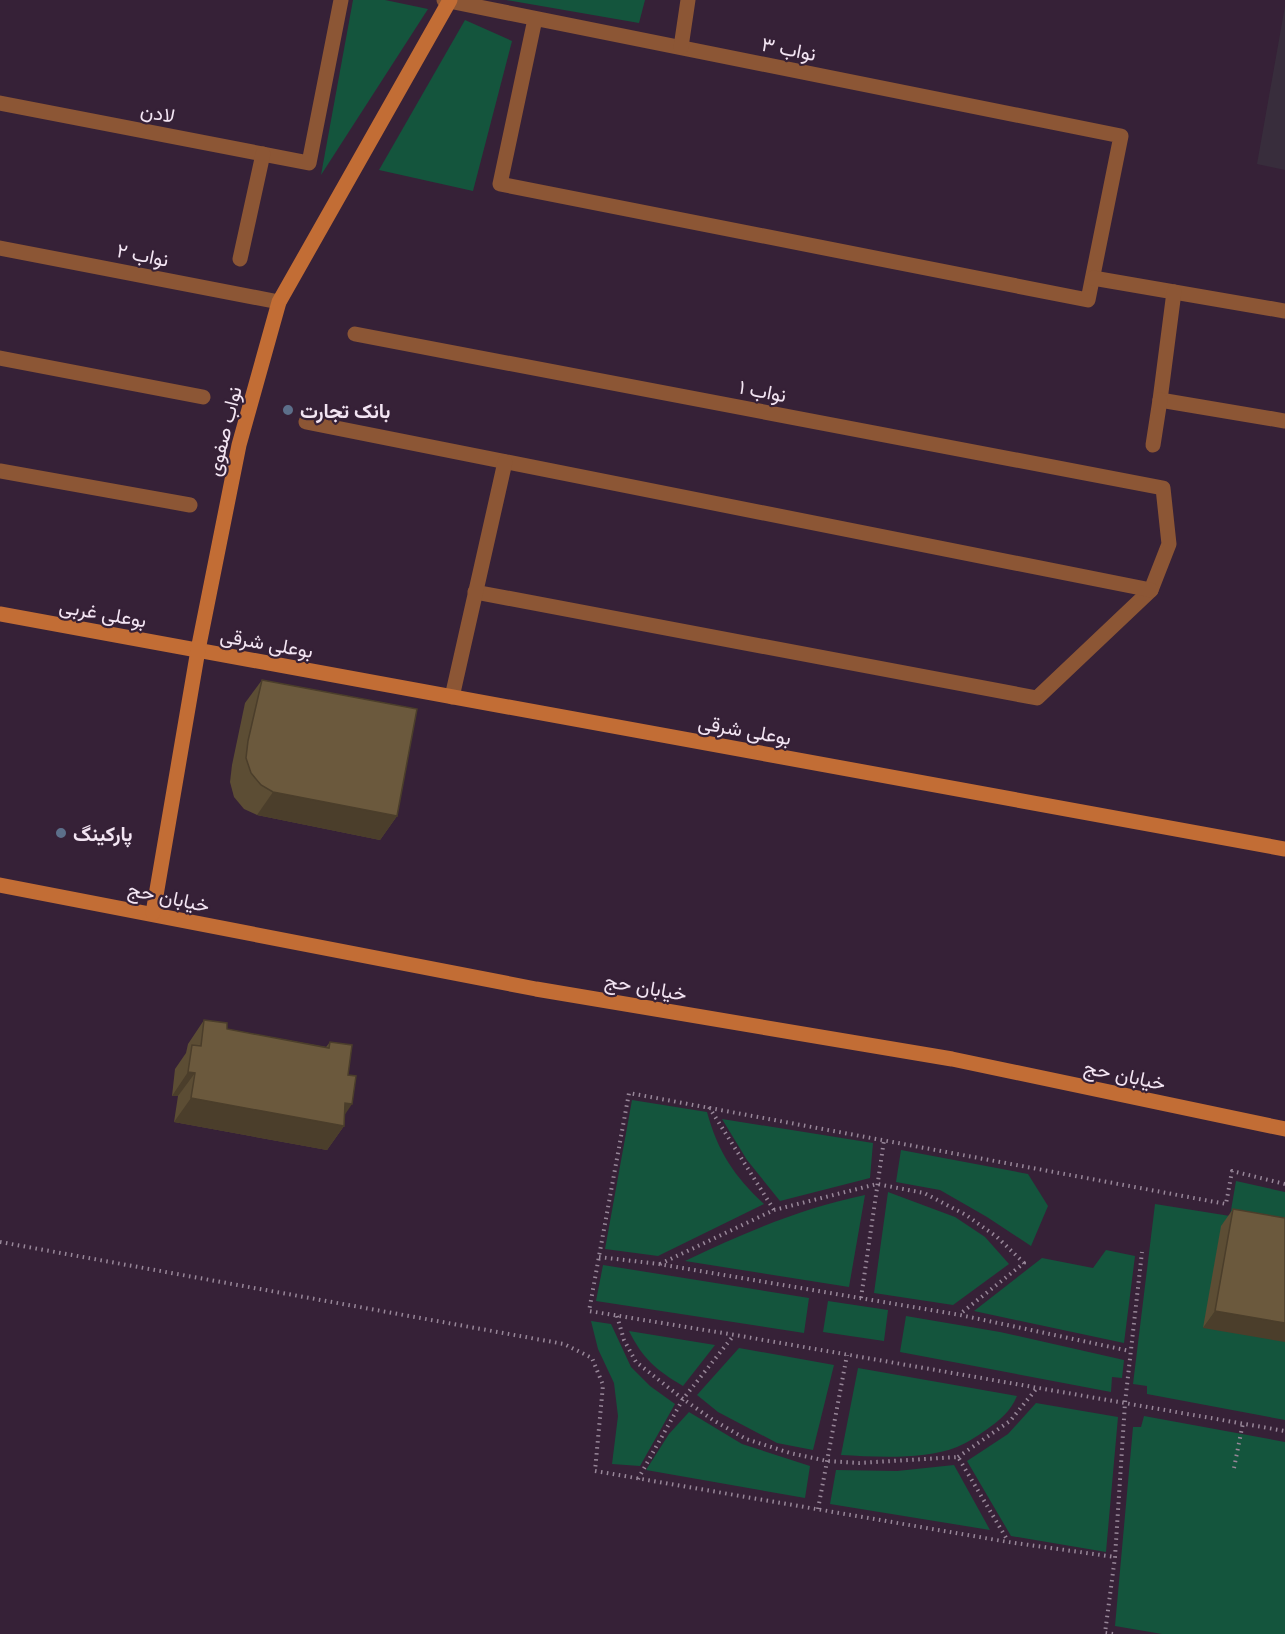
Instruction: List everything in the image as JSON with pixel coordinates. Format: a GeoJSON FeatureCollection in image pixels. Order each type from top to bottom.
{"type":"FeatureCollection","features":[{"type":"Feature","properties":{"kind":"street","name":"لادن"},"geometry":{"type":"LineString","coordinates":[[0,103],[309,163],[341,0]]}},
{"type":"Feature","properties":{"kind":"street","name":"نواب ۳"},"geometry":{"type":"LineString","coordinates":[[448,0],[1121,136],[1093,278]]}},
{"type":"Feature","properties":{"kind":"street","name":"نواب صفوی"},"geometry":{"type":"LineString","coordinates":[[153,913],[198,651],[239,445],[279,302],[448,0]]}},
{"type":"Feature","properties":{"kind":"street"},"geometry":{"type":"LineString","coordinates":[[681,47],[688,0]]}},
{"type":"Feature","properties":{"kind":"street"},"geometry":{"type":"LineString","coordinates":[[535,19],[500,184],[1088,300],[1093,278],[1285,311]]}},
{"type":"Feature","properties":{"kind":"street"},"geometry":{"type":"LineString","coordinates":[[240,259],[263,154]]}},
{"type":"Feature","properties":{"kind":"street","name":"نواب ۲"},"geometry":{"type":"LineString","coordinates":[[0,248],[279,302]]}},
{"type":"Feature","properties":{"kind":"street"},"geometry":{"type":"LineString","coordinates":[[1153,445],[1174,292]]}},
{"type":"Feature","properties":{"kind":"street","name":"نواب ۱"},"geometry":{"type":"LineString","coordinates":[[355,334],[1163,488],[1169,544],[1151,590]]}},
{"type":"Feature","properties":{"kind":"street"},"geometry":{"type":"LineString","coordinates":[[0,358],[203,397]]}},
{"type":"Feature","properties":{"kind":"street"},"geometry":{"type":"LineString","coordinates":[[1160,400],[1285,422]]}},
{"type":"Feature","properties":{"kind":"street"},"geometry":{"type":"LineString","coordinates":[[306,422],[1151,590]]}},
{"type":"Feature","properties":{"kind":"street"},"geometry":{"type":"LineString","coordinates":[[452,697],[505,462]]}},
{"type":"Feature","properties":{"kind":"street"},"geometry":{"type":"LineString","coordinates":[[0,471],[190,505]]}},
{"type":"Feature","properties":{"kind":"street"},"geometry":{"type":"LineString","coordinates":[[475,592],[1037,698],[1151,590]]}},
{"type":"Feature","properties":{"kind":"street","name":"بوعلی غربی"},"geometry":{"type":"LineString","coordinates":[[0,614],[198,651]]}},
{"type":"Feature","properties":{"kind":"street","name":"بوعلی شرقی"},"geometry":{"type":"LineString","coordinates":[[198,651],[1285,849]]}},
{"type":"Feature","properties":{"kind":"street","name":"خیابان حج"},"geometry":{"type":"LineString","coordinates":[[0,885],[536,989],[952,1059],[1285,1129]]}},
{"type":"Feature","properties":{"kind":"path"},"geometry":{"type":"LineString","coordinates":[[1285,1184],[1232,1171],[1226,1204],[629,1093],[588,1311],[1285,1431]]}},
{"type":"Feature","properties":{"kind":"path"},"geometry":{"type":"LineString","coordinates":[[708,1106],[774,1210]]}},
{"type":"Feature","properties":{"kind":"path"},"geometry":{"type":"LineString","coordinates":[[861,1298],[884,1140]]}},
{"type":"Feature","properties":{"kind":"path"},"geometry":{"type":"LineString","coordinates":[[659,1264],[774,1210],[877,1184],[924,1193],[966,1215],[997,1237],[1024,1263],[960,1315]]}},
{"type":"Feature","properties":{"kind":"path"},"geometry":{"type":"LineString","coordinates":[[0,1242],[564,1344],[592,1358],[603,1385],[595,1471],[1008,1542],[1115,1557]]}},
{"type":"Feature","properties":{"kind":"path"},"geometry":{"type":"LineString","coordinates":[[1113,1634],[1105,1633],[1115,1557],[1125,1403],[1142,1252]]}},
{"type":"Feature","properties":{"kind":"path"},"geometry":{"type":"LineString","coordinates":[[599,1257],[659,1264],[960,1315],[1130,1351]]}},
{"type":"Feature","properties":{"kind":"path"},"geometry":{"type":"LineString","coordinates":[[616,1316],[624,1340],[636,1362],[682,1399],[746,1439],[790,1453],[827,1461],[859,1463],[958,1457],[1010,1421],[1037,1388]]}},
{"type":"Feature","properties":{"kind":"path"},"geometry":{"type":"LineString","coordinates":[[638,1479],[682,1399],[735,1335]]}},
{"type":"Feature","properties":{"kind":"path"},"geometry":{"type":"LineString","coordinates":[[818,1509],[847,1355]]}},
{"type":"Feature","properties":{"kind":"path"},"geometry":{"type":"LineString","coordinates":[[1234,1468],[1243,1423]]}},
{"type":"Feature","properties":{"kind":"path"},"geometry":{"type":"LineString","coordinates":[[958,1457],[1008,1542]]}},
{"type":"Feature","properties":{"kind":"shaded area"},"geometry":{"type":"Polygon","coordinates":[[[1285,6],[1285,170],[1257,164],[1285,6]]]}},
{"type":"Feature","properties":{"kind":"green space"},"geometry":{"type":"Polygon","coordinates":[[[353,0],[385,0],[428,9],[321,175],[353,0]]]}},
{"type":"Feature","properties":{"kind":"green space"},"geometry":{"type":"Polygon","coordinates":[[[506,0],[645,0],[639,23],[506,0]]]}},
{"type":"Feature","properties":{"kind":"green space"},"geometry":{"type":"Polygon","coordinates":[[[465,20],[512,41],[473,191],[379,170],[465,20]]]}},
{"type":"Feature","properties":{"kind":"green space"},"geometry":{"type":"Polygon","coordinates":[[[632,1100],[707,1112],[716,1139],[728,1163],[764,1204],[658,1256],[605,1249],[632,1100]]]}},
{"type":"Feature","properties":{"kind":"green space"},"geometry":{"type":"Polygon","coordinates":[[[722,1119],[873,1143],[870,1178],[780,1201],[747,1160],[722,1119]]]}},
{"type":"Feature","properties":{"kind":"green space"},"geometry":{"type":"Polygon","coordinates":[[[901,1150],[1028,1174],[1048,1206],[1031,1246],[940,1190],[896,1182],[901,1150]]]}},
{"type":"Feature","properties":{"kind":"green space"},"geometry":{"type":"Polygon","coordinates":[[[1236,1181],[1285,1192],[1285,1420],[1147,1394],[1147,1386],[1133,1384],[1155,1204],[1230,1216],[1236,1181]]]}},
{"type":"Feature","properties":{"kind":"green space"},"geometry":{"type":"Polygon","coordinates":[[[888,1192],[955,1217],[985,1237],[1009,1264],[953,1305],[874,1293],[888,1192]]]}},
{"type":"Feature","properties":{"kind":"green space"},"geometry":{"type":"Polygon","coordinates":[[[865,1195],[849,1287],[685,1261],[773,1222],[865,1195]]]}},
{"type":"Feature","properties":{"kind":"green space"},"geometry":{"type":"Polygon","coordinates":[[[1106,1250],[1135,1256],[1124,1343],[974,1311],[1042,1258],[1093,1268],[1106,1250]]]}},
{"type":"Feature","properties":{"kind":"green space"},"geometry":{"type":"Polygon","coordinates":[[[603,1265],[809,1298],[804,1333],[596,1301],[603,1265]]]}},
{"type":"Feature","properties":{"kind":"green space"},"geometry":{"type":"Polygon","coordinates":[[[828,1301],[888,1310],[884,1341],[823,1332],[828,1301]]]}},
{"type":"Feature","properties":{"kind":"green space"},"geometry":{"type":"Polygon","coordinates":[[[906,1316],[1000,1332],[1124,1360],[1122,1378],[1112,1377],[1111,1392],[900,1352],[906,1316]]]}},
{"type":"Feature","properties":{"kind":"green space"},"geometry":{"type":"Polygon","coordinates":[[[591,1321],[611,1324],[631,1367],[650,1386],[675,1404],[640,1466],[612,1464],[618,1416],[614,1383],[598,1349],[591,1321]]]}},
{"type":"Feature","properties":{"kind":"green space"},"geometry":{"type":"Polygon","coordinates":[[[629,1331],[715,1345],[683,1386],[651,1363],[629,1331]]]}},
{"type":"Feature","properties":{"kind":"green space"},"geometry":{"type":"Polygon","coordinates":[[[739,1348],[834,1365],[813,1450],[777,1443],[718,1412],[697,1395],[739,1348]]]}},
{"type":"Feature","properties":{"kind":"green space"},"geometry":{"type":"Polygon","coordinates":[[[858,1368],[1017,1396],[1000,1419],[976,1437],[957,1447],[915,1456],[841,1455],[858,1368]]]}},
{"type":"Feature","properties":{"kind":"green space"},"geometry":{"type":"Polygon","coordinates":[[[1036,1403],[1118,1417],[1106,1552],[1011,1536],[967,1461],[1008,1434],[1036,1403]]]}},
{"type":"Feature","properties":{"kind":"green space"},"geometry":{"type":"Polygon","coordinates":[[[689,1412],[742,1444],[810,1466],[805,1498],[646,1470],[669,1434],[689,1412]]]}},
{"type":"Feature","properties":{"kind":"green space"},"geometry":{"type":"Polygon","coordinates":[[[1144,1416],[1285,1442],[1285,1634],[1162,1634],[1115,1626],[1133,1427],[1141,1427],[1144,1416]]]}},
{"type":"Feature","properties":{"kind":"green space"},"geometry":{"type":"Polygon","coordinates":[[[954,1465],[990,1530],[830,1504],[836,1470],[897,1471],[954,1465]]]}},
{"type":"Feature","properties":{"kind":"building"},"geometry":{"type":"Polygon","coordinates":[[[262,680],[417,709],[397,816],[273,792],[261,785],[251,773],[246,758],[262,680]]]}},
{"type":"Feature","properties":{"kind":"building"},"geometry":{"type":"Polygon","coordinates":[[[204,1020],[227,1023],[227,1029],[329,1048],[330,1042],[352,1045],[348,1075],[356,1076],[352,1104],[345,1103],[344,1126],[191,1098],[195,1073],[188,1072],[192,1045],[201,1046],[204,1020]]]}},
{"type":"Feature","properties":{"kind":"building"},"geometry":{"type":"Polygon","coordinates":[[[1233,1209],[1285,1218],[1285,1323],[1215,1311],[1233,1209]]]}},
{"type":"Feature","properties":{"kind":"place","name":"بانک تجارت"},"geometry":{"type":"Point","coordinates":[288,410]}},
{"type":"Feature","properties":{"kind":"place","name":"پارکینگ"},"geometry":{"type":"Point","coordinates":[61,833]}}]}
